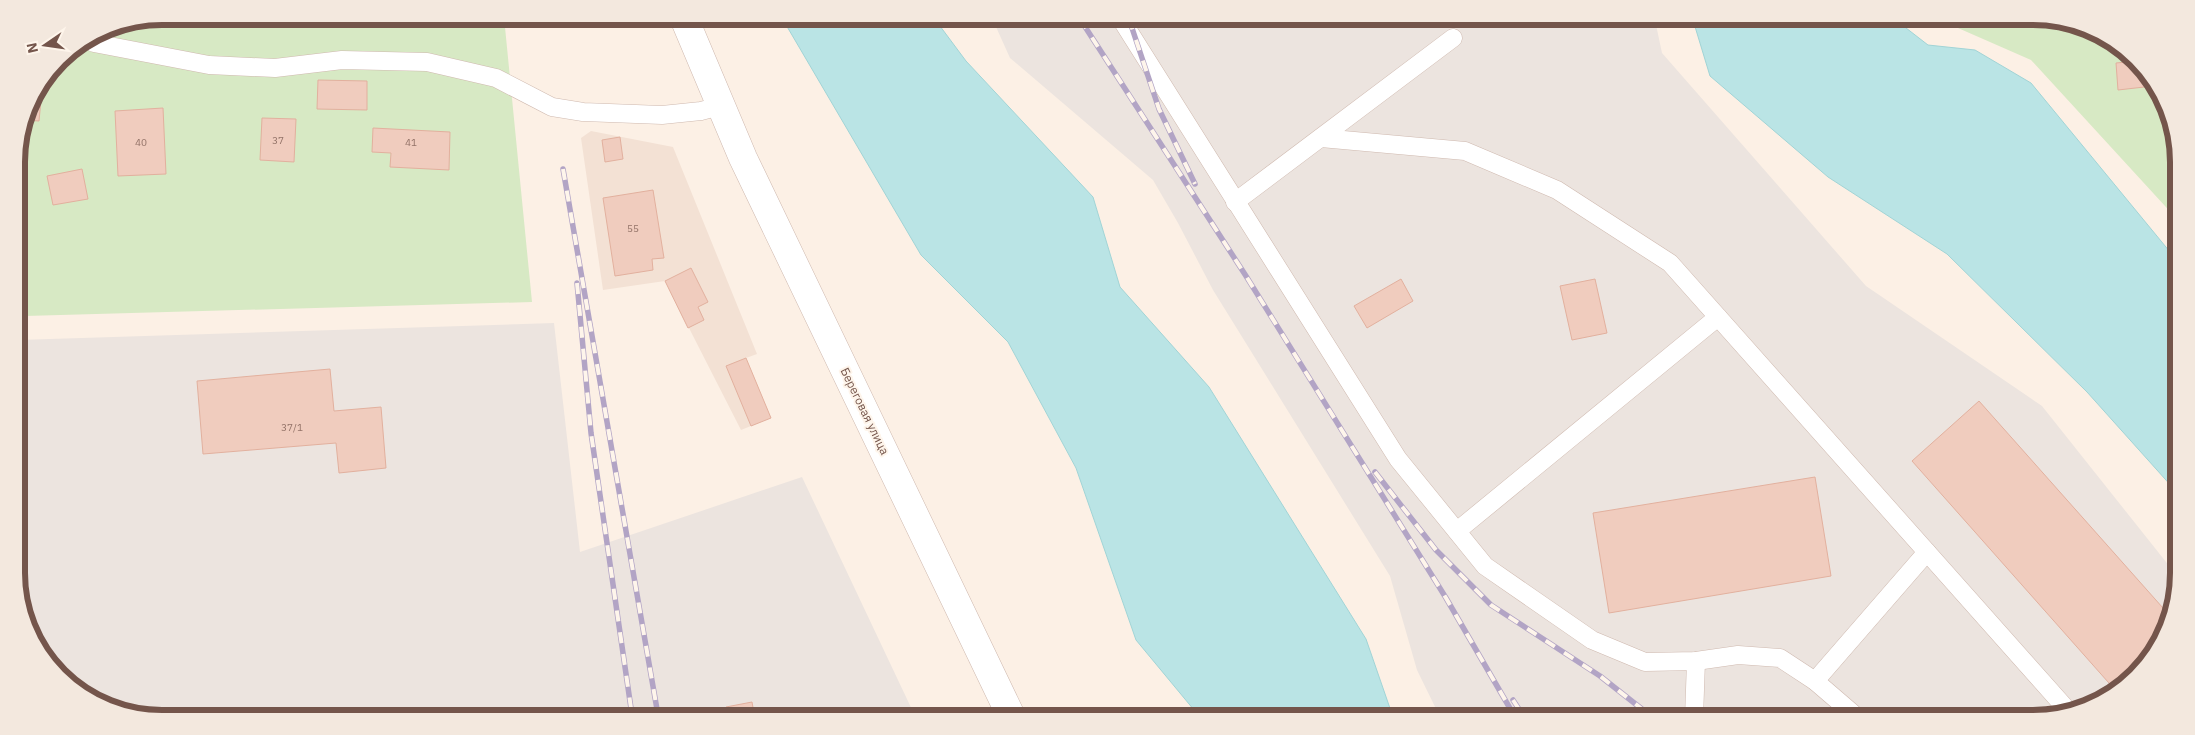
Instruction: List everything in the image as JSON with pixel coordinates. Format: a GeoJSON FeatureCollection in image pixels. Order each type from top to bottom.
{"type":"FeatureCollection","features":[{"type":"Feature","properties":{"kind":"street","name":"Береговая улица"},"geometry":{"type":"LineString","coordinates":[[687,25],[743,158],[1008,710]]}},
{"type":"Feature","properties":{"kind":"lane"},"geometry":{"type":"LineString","coordinates":[[1124,25],[1398,459],[1486,566],[1592,640],[1645,662],[1696,661],[1738,656],[1780,658],[1815,681],[1849,710]]}},
{"type":"Feature","properties":{"kind":"lane"},"geometry":{"type":"LineString","coordinates":[[1236,202],[1454,38]]}},
{"type":"Feature","properties":{"kind":"lane"},"geometry":{"type":"LineString","coordinates":[[94,43],[210,65],[274,68],[342,60],[428,62],[496,78],[552,107],[583,112],[662,115],[701,111],[720,106]]}},
{"type":"Feature","properties":{"kind":"lane"},"geometry":{"type":"LineString","coordinates":[[1321,138],[1465,151],[1557,190],[1670,263],[2064,706]]}},
{"type":"Feature","properties":{"kind":"lane"},"geometry":{"type":"LineString","coordinates":[[1456,531],[1718,316]]}},
{"type":"Feature","properties":{"kind":"lane"},"geometry":{"type":"LineString","coordinates":[[1815,681],[1927,552]]}},
{"type":"Feature","properties":{"kind":"lane"},"geometry":{"type":"LineString","coordinates":[[1694,710],[1696,661]]}},
{"type":"Feature","properties":{"kind":"shaded area"},"geometry":{"type":"Polygon","coordinates":[[[995,25],[1656,25],[1662,53],[1866,286],[2042,406],[2170,567],[2169,591],[2165,608],[2160,625],[2152,641],[2130,670],[2109,687],[2085,700],[2042,710],[1437,710],[1417,670],[1390,576],[1213,290],[1153,180],[1010,58],[995,25]]]}},
{"type":"Feature","properties":{"kind":"shaded area"},"geometry":{"type":"Polygon","coordinates":[[[591,131],[673,147],[757,354],[746,358],[771,418],[741,430],[665,281],[603,290],[581,138],[591,131]]]}},
{"type":"Feature","properties":{"kind":"shaded area"},"geometry":{"type":"Polygon","coordinates":[[[554,323],[580,552],[802,477],[912,710],[162,710],[144,709],[110,700],[86,687],[59,663],[39,634],[32,617],[26,591],[25,573],[25,340],[554,323]]]}},
{"type":"Feature","properties":{"kind":"green space"},"geometry":{"type":"Polygon","coordinates":[[[162,25],[505,25],[532,302],[25,316],[28,230],[25,229],[26,144],[35,110],[48,86],[61,70],[70,70],[70,61],[86,48],[118,32],[144,26],[162,25]]]}},
{"type":"Feature","properties":{"kind":"green space"},"geometry":{"type":"Polygon","coordinates":[[[1951,25],[2051,26],[2085,35],[2102,43],[2116,53],[2142,79],[2152,94],[2163,118],[2169,144],[2170,211],[2031,60],[1951,25]]]}},
{"type":"Feature","properties":{"kind":"water"},"geometry":{"type":"Polygon","coordinates":[[[786,25],[939,25],[966,61],[1093,197],[1120,287],[1209,387],[1366,639],[1391,710],[1194,710],[1136,640],[1076,468],[1008,342],[921,255],[786,25]]]}},
{"type":"Feature","properties":{"kind":"water"},"geometry":{"type":"Polygon","coordinates":[[[1695,25],[1902,25],[1928,45],[1975,50],[2031,83],[2170,252],[2170,485],[2087,392],[1947,254],[1828,177],[1710,76],[1695,25]]]}},
{"type":"Feature","properties":{"kind":"building"},"geometry":{"type":"Polygon","coordinates":[[[2126,62],[2147,87],[2118,90],[2116,63],[2126,62]]]}},
{"type":"Feature","properties":{"kind":"building"},"geometry":{"type":"Polygon","coordinates":[[[318,80],[367,81],[367,110],[317,109],[318,80]]]}},
{"type":"Feature","properties":{"kind":"building"},"geometry":{"type":"Polygon","coordinates":[[[41,97],[39,121],[32,120],[41,97]]]}},
{"type":"Feature","properties":{"kind":"building"},"geometry":{"type":"Polygon","coordinates":[[[163,108],[166,174],[118,176],[115,111],[163,108]]]}},
{"type":"Feature","properties":{"kind":"building"},"geometry":{"type":"Polygon","coordinates":[[[262,118],[296,119],[294,162],[260,160],[262,118]]]}},
{"type":"Feature","properties":{"kind":"building"},"geometry":{"type":"Polygon","coordinates":[[[373,128],[450,132],[449,170],[390,167],[391,153],[372,152],[373,128]]]}},
{"type":"Feature","properties":{"kind":"building"},"geometry":{"type":"Polygon","coordinates":[[[620,137],[623,159],[605,162],[602,140],[620,137]]]}},
{"type":"Feature","properties":{"kind":"building"},"geometry":{"type":"Polygon","coordinates":[[[82,169],[88,199],[53,205],[47,176],[82,169]]]}},
{"type":"Feature","properties":{"kind":"building"},"geometry":{"type":"Polygon","coordinates":[[[653,190],[664,258],[652,259],[653,270],[615,276],[603,198],[653,190]]]}},
{"type":"Feature","properties":{"kind":"building"},"geometry":{"type":"Polygon","coordinates":[[[691,268],[708,302],[698,307],[704,320],[688,328],[665,281],[691,268]]]}},
{"type":"Feature","properties":{"kind":"building"},"geometry":{"type":"Polygon","coordinates":[[[1401,279],[1413,301],[1367,328],[1354,306],[1401,279]]]}},
{"type":"Feature","properties":{"kind":"building"},"geometry":{"type":"Polygon","coordinates":[[[1595,279],[1607,333],[1572,340],[1560,286],[1595,279]]]}},
{"type":"Feature","properties":{"kind":"building"},"geometry":{"type":"Polygon","coordinates":[[[746,358],[771,418],[751,426],[726,366],[746,358]]]}},
{"type":"Feature","properties":{"kind":"building"},"geometry":{"type":"Polygon","coordinates":[[[330,369],[334,411],[381,407],[386,468],[339,473],[336,443],[203,454],[197,381],[330,369]]]}},
{"type":"Feature","properties":{"kind":"building"},"geometry":{"type":"Polygon","coordinates":[[[1979,401],[2165,610],[2152,641],[2130,670],[2111,685],[1912,461],[1979,401]]]}},
{"type":"Feature","properties":{"kind":"building"},"geometry":{"type":"Polygon","coordinates":[[[1815,477],[1831,576],[1609,613],[1593,513],[1815,477]]]}},
{"type":"Feature","properties":{"kind":"building"},"geometry":{"type":"Polygon","coordinates":[[[752,702],[753,710],[726,710],[726,707],[752,702]]]}},
{"type":"Feature","properties":{"kind":"railway"},"geometry":{"type":"LineString","coordinates":[[1084,25],[1246,276],[1446,598],[1511,710]]}},
{"type":"Feature","properties":{"kind":"railway"},"geometry":{"type":"LineString","coordinates":[[1131,25],[1159,109],[1195,184]]}},
{"type":"Feature","properties":{"kind":"railway"},"geometry":{"type":"LineString","coordinates":[[563,169],[657,710]]}},
{"type":"Feature","properties":{"kind":"railway"},"geometry":{"type":"LineString","coordinates":[[577,283],[591,433],[631,710]]}},
{"type":"Feature","properties":{"kind":"railway"},"geometry":{"type":"LineString","coordinates":[[1375,472],[1436,550],[1491,605],[1600,676],[1643,710]]}},
{"type":"Feature","properties":{"kind":"railway"},"geometry":{"type":"LineString","coordinates":[[1513,700],[1519,710]]}}]}
